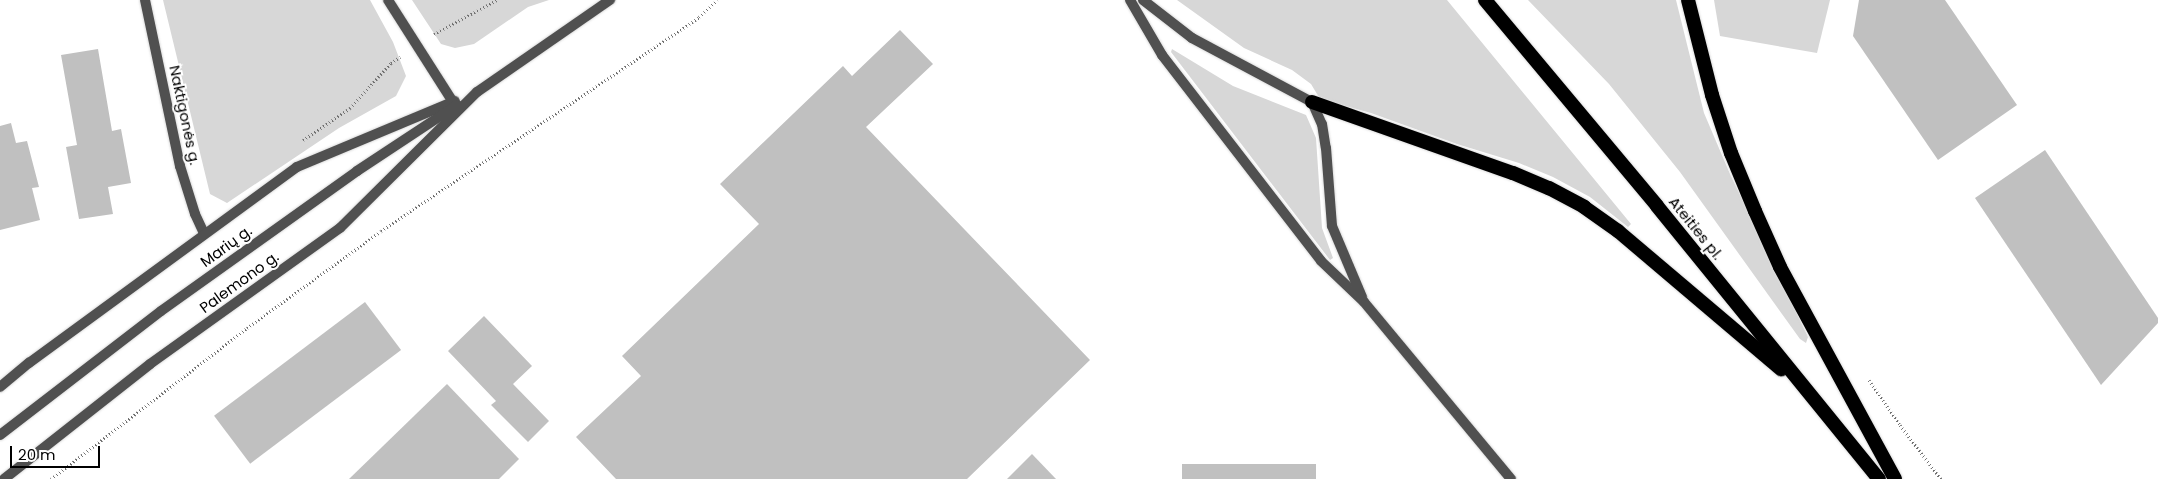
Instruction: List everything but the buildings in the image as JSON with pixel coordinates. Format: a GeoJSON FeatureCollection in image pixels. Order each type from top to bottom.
{"type":"FeatureCollection","features":[{"type":"Feature","properties":{"kind":"highway","name":"Ateities pl."},"geometry":{"type":"LineString","coordinates":[[1485,0],[1657,206],[1879,479]]}},
{"type":"Feature","properties":{"kind":"highway"},"geometry":{"type":"LineString","coordinates":[[1688,0],[1712,95],[1754,211],[1780,267],[1895,479]]}},
{"type":"Feature","properties":{"kind":"highway"},"geometry":{"type":"LineString","coordinates":[[1312,102],[1513,174],[1549,188],[1584,207],[1618,231],[1806,391]]}},
{"type":"Feature","properties":{"kind":"street","name":"Naktigonės g."},"geometry":{"type":"LineString","coordinates":[[145,0],[180,166],[204,233]]}},
{"type":"Feature","properties":{"kind":"street"},"geometry":{"type":"LineString","coordinates":[[388,0],[453,102]]}},
{"type":"Feature","properties":{"kind":"street","name":"Palemono g."},"geometry":{"type":"LineString","coordinates":[[4,479],[150,364],[340,228],[477,92],[610,0]]}},
{"type":"Feature","properties":{"kind":"street"},"geometry":{"type":"LineString","coordinates":[[1130,0],[1162,55],[1321,261],[1364,302],[1511,479]]}},
{"type":"Feature","properties":{"kind":"street"},"geometry":{"type":"LineString","coordinates":[[1143,0],[1207,47],[1312,102],[1322,124],[1326,148],[1332,226],[1341,252],[1364,302]]}},
{"type":"Feature","properties":{"kind":"street","name":"Palemono g."},"geometry":{"type":"LineString","coordinates":[[0,387],[29,363],[204,233],[296,168],[477,92]]}},
{"type":"Feature","properties":{"kind":"street","name":"Marių g."},"geometry":{"type":"LineString","coordinates":[[0,434],[224,266],[357,171],[477,92]]}},
{"type":"Feature","properties":{"kind":"path"},"geometry":{"type":"LineString","coordinates":[[52,479],[248,328],[381,231],[699,17],[718,0]]}},
{"type":"Feature","properties":{"kind":"path"},"geometry":{"type":"LineString","coordinates":[[1868,378],[1900,425],[1941,479]]}},
{"type":"Feature","properties":{"kind":"shaded area"},"geometry":{"type":"Polygon","coordinates":[[[163,0],[370,0],[393,42],[406,76],[396,96],[339,128],[227,203],[210,194],[163,0]]]}},
{"type":"Feature","properties":{"kind":"shaded area"},"geometry":{"type":"Polygon","coordinates":[[[412,0],[549,0],[528,7],[474,44],[455,48],[441,44],[412,0]]]}},
{"type":"Feature","properties":{"kind":"shaded area"},"geometry":{"type":"Polygon","coordinates":[[[1177,0],[1447,0],[1631,224],[1628,227],[1590,197],[1553,177],[1519,163],[1457,144],[1371,113],[1320,99],[1311,84],[1292,70],[1244,48],[1177,0]]]}},
{"type":"Feature","properties":{"kind":"shaded area"},"geometry":{"type":"Polygon","coordinates":[[[1528,0],[1676,0],[1704,113],[1730,174],[1808,337],[1806,343],[1800,339],[1680,172],[1609,84],[1528,0]]]}},
{"type":"Feature","properties":{"kind":"shaded area"},"geometry":{"type":"Polygon","coordinates":[[[1714,0],[1830,0],[1817,53],[1720,36],[1714,0]]]}},
{"type":"Feature","properties":{"kind":"shaded area"},"geometry":{"type":"Polygon","coordinates":[[[1172,49],[1233,86],[1306,115],[1316,138],[1322,228],[1333,258],[1330,260],[1171,52],[1172,49]]]}}]}
